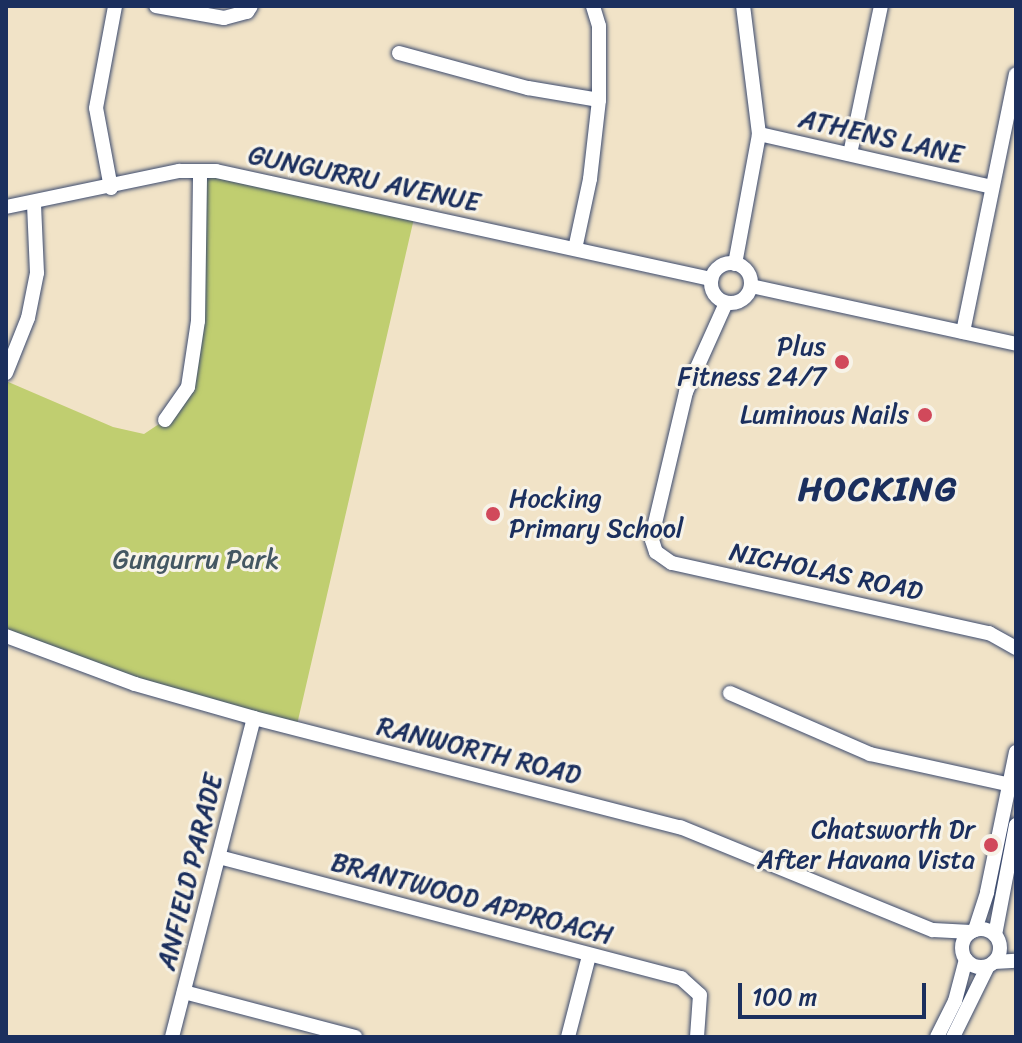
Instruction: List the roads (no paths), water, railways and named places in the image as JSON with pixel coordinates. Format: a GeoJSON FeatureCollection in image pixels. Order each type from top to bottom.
{"type":"FeatureCollection","features":[{"type":"Feature","properties":{"kind":"street"},"geometry":{"type":"LineString","coordinates":[[111,188],[96,108],[115,6]]}},
{"type":"Feature","properties":{"kind":"street"},"geometry":{"type":"LineString","coordinates":[[156,6],[224,18],[247,12],[251,6]]}},
{"type":"Feature","properties":{"kind":"street"},"geometry":{"type":"LineString","coordinates":[[575,249],[590,179],[599,100],[599,26],[593,6]]}},
{"type":"Feature","properties":{"kind":"street"},"geometry":{"type":"LineString","coordinates":[[735,264],[759,134],[743,6]]}},
{"type":"Feature","properties":{"kind":"street"},"geometry":{"type":"LineString","coordinates":[[850,154],[881,6]]}},
{"type":"Feature","properties":{"kind":"street"},"geometry":{"type":"LineString","coordinates":[[399,53],[528,88],[599,100]]}},
{"type":"Feature","properties":{"kind":"street"},"geometry":{"type":"LineString","coordinates":[[963,332],[1016,74]]}},
{"type":"Feature","properties":{"kind":"street","name":"ATHENS LANE"},"geometry":{"type":"LineString","coordinates":[[759,134],[992,187]]}},
{"type":"Feature","properties":{"kind":"street","name":"GUNGURRU AVENUE"},"geometry":{"type":"LineString","coordinates":[[6,207],[111,188],[179,171],[200,171],[711,279]]}},
{"type":"Feature","properties":{"kind":"street"},"geometry":{"type":"LineString","coordinates":[[165,420],[188,387],[198,321],[200,171]]}},
{"type":"Feature","properties":{"kind":"street"},"geometry":{"type":"LineString","coordinates":[[6,370],[28,318],[37,273],[34,203]]}},
{"type":"Feature","properties":{"kind":"street"},"geometry":{"type":"LineString","coordinates":[[735,264],[747,272],[751,286],[744,298],[726,303],[715,295],[711,279],[719,267],[735,264]]}},
{"type":"Feature","properties":{"kind":"street"},"geometry":{"type":"LineString","coordinates":[[751,286],[1016,344]]}},
{"type":"Feature","properties":{"kind":"street","name":"NICHOLAS ROAD"},"geometry":{"type":"LineString","coordinates":[[726,303],[686,392],[654,527],[652,540],[656,552],[672,563],[989,633],[1016,632]]}},
{"type":"Feature","properties":{"kind":"street","name":"NICHOLAS ROAD"},"geometry":{"type":"LineString","coordinates":[[989,633],[1016,648]]}},
{"type":"Feature","properties":{"kind":"street","name":"RANWORTH ROAD"},"geometry":{"type":"LineString","coordinates":[[6,636],[135,684],[254,718],[680,827],[933,930],[964,956]]}},
{"type":"Feature","properties":{"kind":"street"},"geometry":{"type":"LineString","coordinates":[[730,693],[870,754],[1012,785]]}},
{"type":"Feature","properties":{"kind":"street","name":"ANFIELD PARADE"},"geometry":{"type":"LineString","coordinates":[[172,1037],[254,718]]}},
{"type":"Feature","properties":{"kind":"street"},"geometry":{"type":"LineString","coordinates":[[937,1037],[955,1001],[964,941],[973,931],[987,892],[1012,785],[1016,752]]}},
{"type":"Feature","properties":{"kind":"street"},"geometry":{"type":"LineString","coordinates":[[953,1037],[1000,952],[997,938],[1016,825]]}},
{"type":"Feature","properties":{"kind":"street","name":"BRANTWOOD APPROACH"},"geometry":{"type":"LineString","coordinates":[[219,857],[681,978],[695,988],[700,1001],[697,1037]]}},
{"type":"Feature","properties":{"kind":"street","name":"RANWORTH ROAD"},"geometry":{"type":"LineString","coordinates":[[933,930],[973,931]]}},
{"type":"Feature","properties":{"kind":"street"},"geometry":{"type":"LineString","coordinates":[[973,931],[987,930],[1016,950]]}},
{"type":"Feature","properties":{"kind":"street"},"geometry":{"type":"LineString","coordinates":[[568,1037],[589,956]]}},
{"type":"Feature","properties":{"kind":"street"},"geometry":{"type":"LineString","coordinates":[[964,956],[976,966],[1016,961]]}},
{"type":"Feature","properties":{"kind":"street"},"geometry":{"type":"LineString","coordinates":[[184,992],[355,1037]]}},
{"type":"Feature","properties":{"kind":"place","name":"Plus Fitness 24/7"},"geometry":{"type":"Point","coordinates":[842,362]}},
{"type":"Feature","properties":{"kind":"place","name":"Luminous Nails"},"geometry":{"type":"Point","coordinates":[925,415]}},
{"type":"Feature","properties":{"kind":"place","name":"Hocking Primary School"},"geometry":{"type":"Point","coordinates":[493,514]}},
{"type":"Feature","properties":{"kind":"place","name":"Chatsworth Dr After Havana Vista"},"geometry":{"type":"Point","coordinates":[991,845]}},
{"type":"Feature","properties":{"kind":"district","name":"HOCKING"},"geometry":{"type":"Point","coordinates":[878,490]}},
{"type":"Feature","properties":{"kind":"park label","name":"Gungurru Park"},"geometry":{"type":"Point","coordinates":[196,560]}}]}
